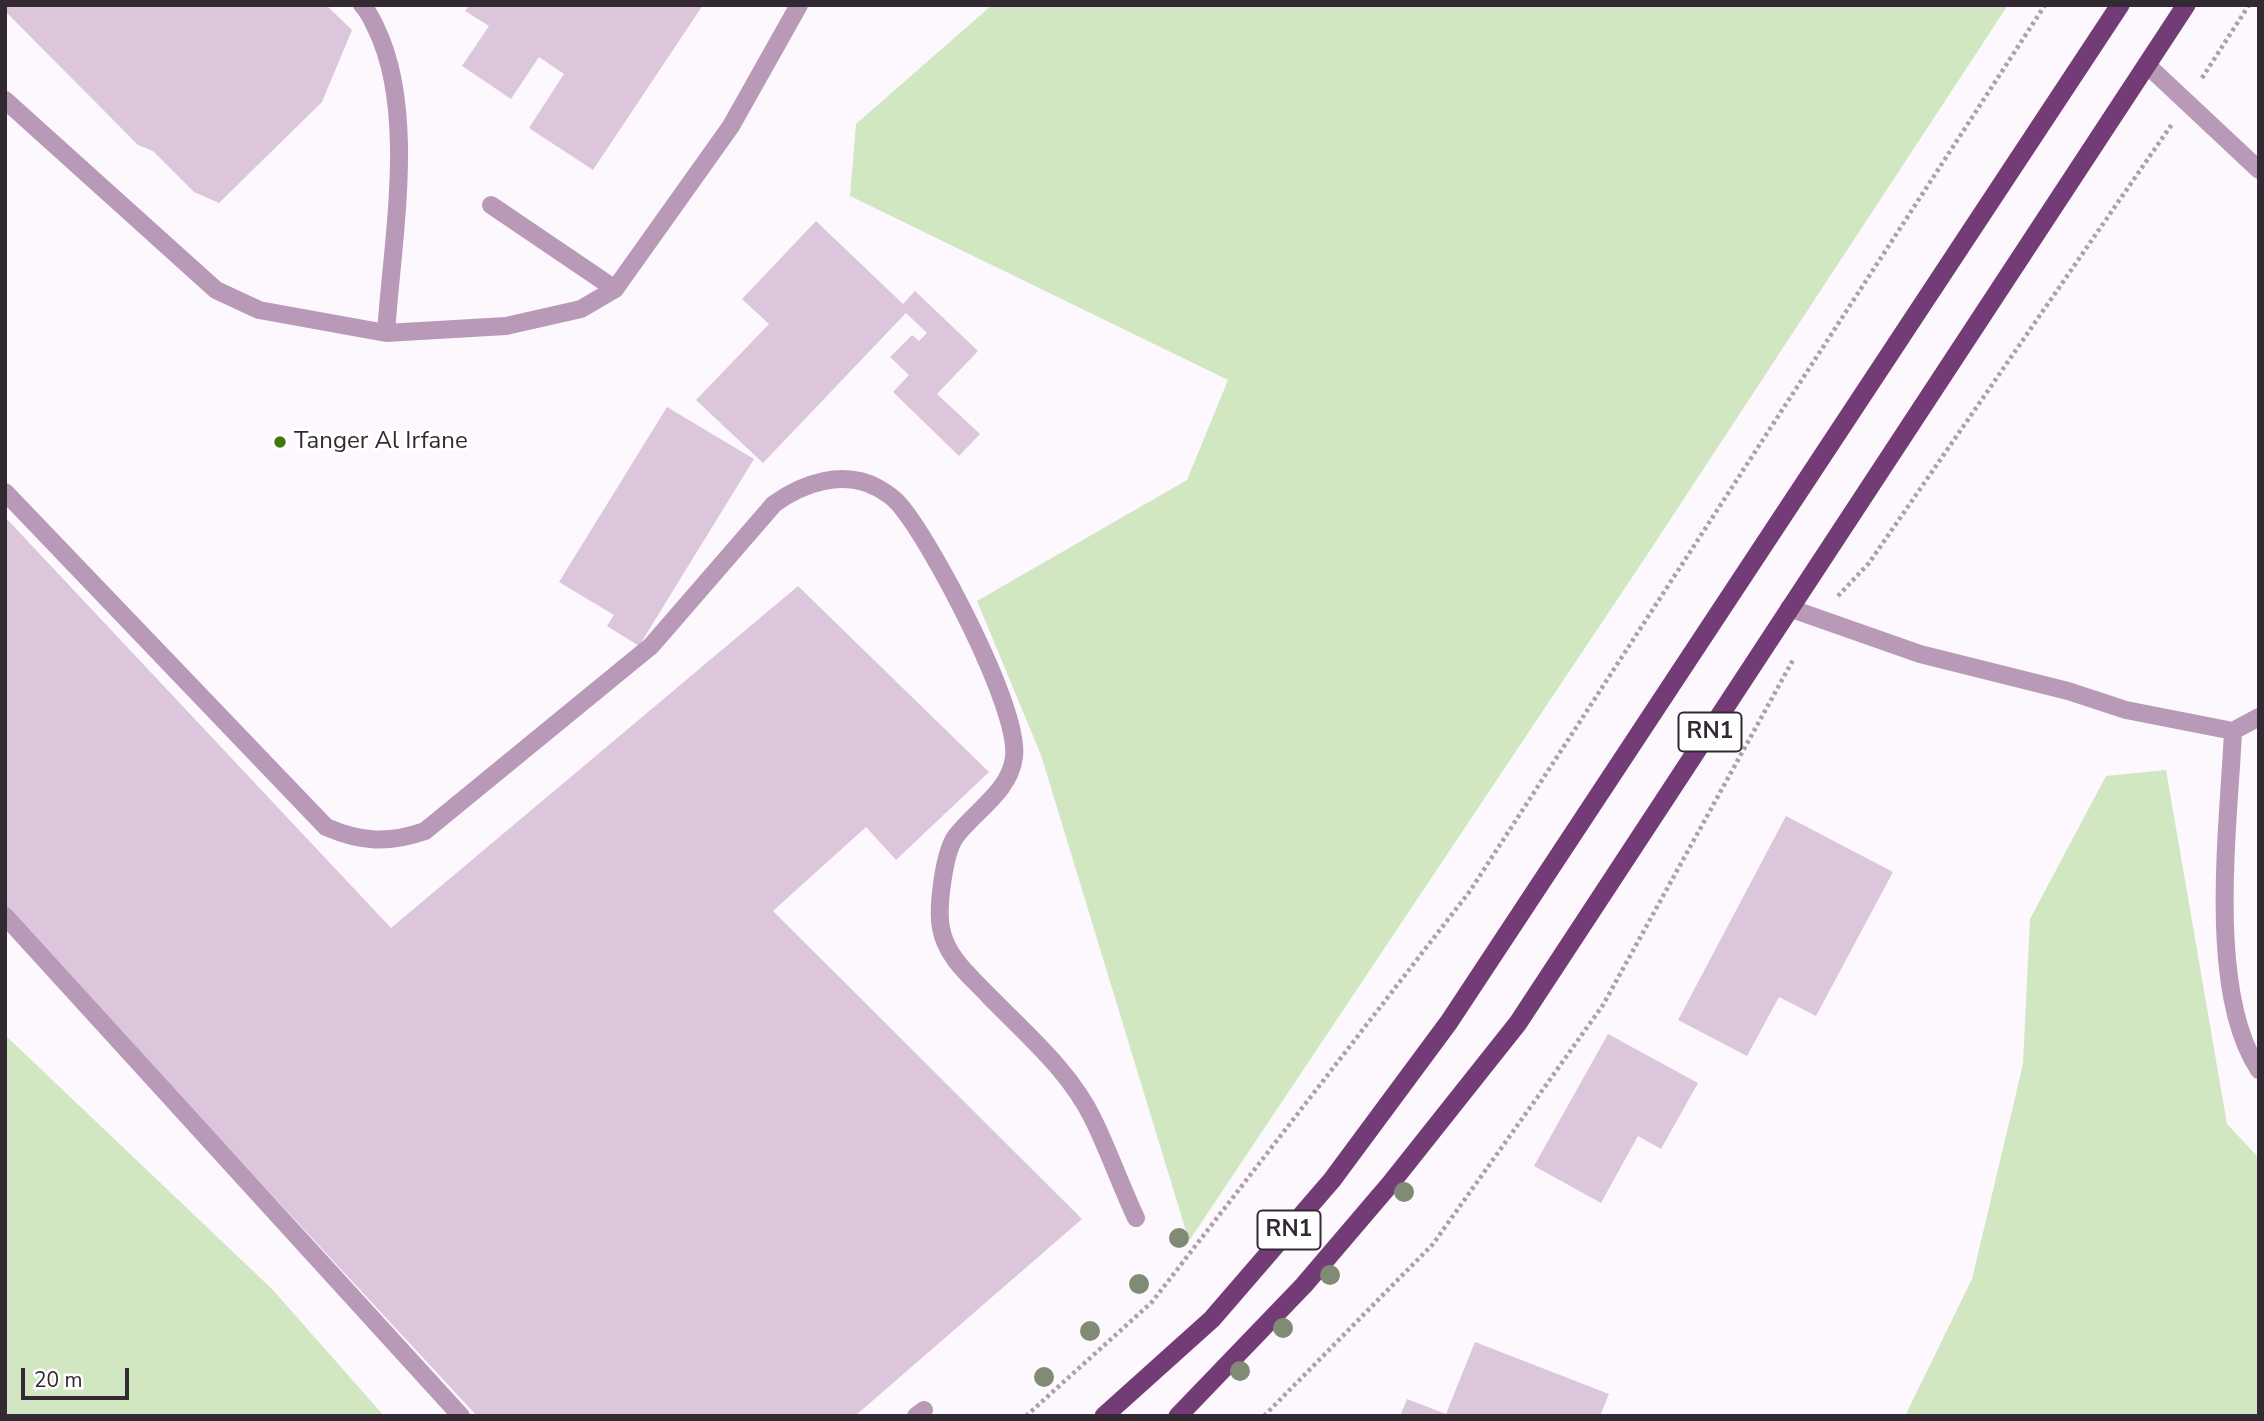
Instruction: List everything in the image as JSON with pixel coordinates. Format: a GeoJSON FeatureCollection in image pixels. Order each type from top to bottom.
{"type":"FeatureCollection","features":[{"type":"Feature","properties":{"kind":"highway","name":"RN1"},"geometry":{"type":"LineString","coordinates":[[1104,1416],[1212,1319],[1332,1180],[1449,1021],[2120,5]]}},
{"type":"Feature","properties":{"kind":"highway","name":"RN1"},"geometry":{"type":"LineString","coordinates":[[1178,1416],[1304,1285],[1391,1183],[1517,1023],[2186,5]]}},
{"type":"Feature","properties":{"kind":"street"},"geometry":{"type":"LineString","coordinates":[[362,5],[387,51],[395,82],[400,135],[386,333]]}},
{"type":"Feature","properties":{"kind":"street"},"geometry":{"type":"LineString","coordinates":[[5,100],[216,290],[259,310],[386,333],[506,326],[581,309],[615,289],[732,126],[799,5]]}},
{"type":"Feature","properties":{"kind":"street"},"geometry":{"type":"LineString","coordinates":[[2147,65],[2259,170]]}},
{"type":"Feature","properties":{"kind":"street"},"geometry":{"type":"LineString","coordinates":[[491,205],[615,289]]}},
{"type":"Feature","properties":{"kind":"street"},"geometry":{"type":"LineString","coordinates":[[5,492],[326,827],[350,838],[376,842],[403,839],[425,831],[651,646],[774,504],[794,489],[824,480],[849,480],[876,487],[899,503],[966,610],[1011,727],[1015,754],[1010,778],[954,838],[946,858],[941,928],[951,957],[1056,1065],[1094,1120],[1136,1218]]}},
{"type":"Feature","properties":{"kind":"street"},"geometry":{"type":"LineString","coordinates":[[1789,608],[1920,653],[2068,691],[2126,710],[2232,731],[2259,717]]}},
{"type":"Feature","properties":{"kind":"street"},"geometry":{"type":"LineString","coordinates":[[2232,731],[2225,939],[2236,1018],[2245,1047],[2259,1070]]}},
{"type":"Feature","properties":{"kind":"street"},"geometry":{"type":"LineString","coordinates":[[5,916],[461,1416]]}},
{"type":"Feature","properties":{"kind":"path"},"geometry":{"type":"LineString","coordinates":[[1027,1416],[1152,1302],[1470,891],[2045,5]]}},
{"type":"Feature","properties":{"kind":"path"},"geometry":{"type":"LineString","coordinates":[[1264,1416],[1433,1244],[1603,1005],[1816,618],[1869,563],[2187,103],[2249,5]]}},
{"type":"Feature","properties":{"kind":"green space"},"geometry":{"type":"Polygon","coordinates":[[[992,5],[2008,5],[1647,555],[1189,1241],[1041,755],[977,601],[1187,480],[1228,380],[850,196],[856,124],[992,5]]]}},
{"type":"Feature","properties":{"kind":"green space"},"geometry":{"type":"Polygon","coordinates":[[[2166,770],[2227,1124],[2259,1158],[2259,1416],[1905,1416],[1972,1279],[2023,1064],[2030,919],[2106,776],[2166,770]]]}},
{"type":"Feature","properties":{"kind":"green space"},"geometry":{"type":"Polygon","coordinates":[[[5,1035],[273,1290],[384,1416],[5,1416],[5,1035]]]}},
{"type":"Feature","properties":{"kind":"building"},"geometry":{"type":"Polygon","coordinates":[[[5,5],[326,5],[352,30],[322,102],[219,203],[194,192],[153,151],[138,145],[5,11],[5,5]]]}},
{"type":"Feature","properties":{"kind":"building"},"geometry":{"type":"Polygon","coordinates":[[[469,5],[703,5],[593,170],[529,128],[564,74],[539,57],[511,99],[462,66],[489,26],[465,11],[469,5]]]}},
{"type":"Feature","properties":{"kind":"building"},"geometry":{"type":"Polygon","coordinates":[[[816,221],[903,304],[915,291],[978,351],[937,394],[980,434],[959,456],[893,392],[909,375],[890,357],[912,335],[919,341],[927,333],[906,313],[763,463],[696,400],[769,324],[742,299],[816,221]]]}},
{"type":"Feature","properties":{"kind":"building"},"geometry":{"type":"Polygon","coordinates":[[[667,407],[754,459],[639,646],[607,626],[614,615],[559,582],[667,407]]]}},
{"type":"Feature","properties":{"kind":"building"},"geometry":{"type":"Polygon","coordinates":[[[5,517],[391,928],[798,586],[989,772],[896,860],[866,827],[773,911],[1082,1219],[855,1416],[477,1416],[5,907],[5,517]]]}},
{"type":"Feature","properties":{"kind":"building"},"geometry":{"type":"Polygon","coordinates":[[[1786,816],[1893,872],[1816,1016],[1779,997],[1747,1056],[1678,1020],[1786,816]]]}},
{"type":"Feature","properties":{"kind":"building"},"geometry":{"type":"Polygon","coordinates":[[[1608,1034],[1698,1083],[1661,1149],[1638,1136],[1601,1203],[1534,1166],[1608,1034]]]}},
{"type":"Feature","properties":{"kind":"building"},"geometry":{"type":"Polygon","coordinates":[[[1475,1342],[1609,1394],[1600,1416],[1400,1416],[1407,1399],[1446,1414],[1475,1342]]]}},
{"type":"Feature","properties":{"kind":"place","name":"Tanger Al Irfane"},"geometry":{"type":"Point","coordinates":[280,442]}}]}
